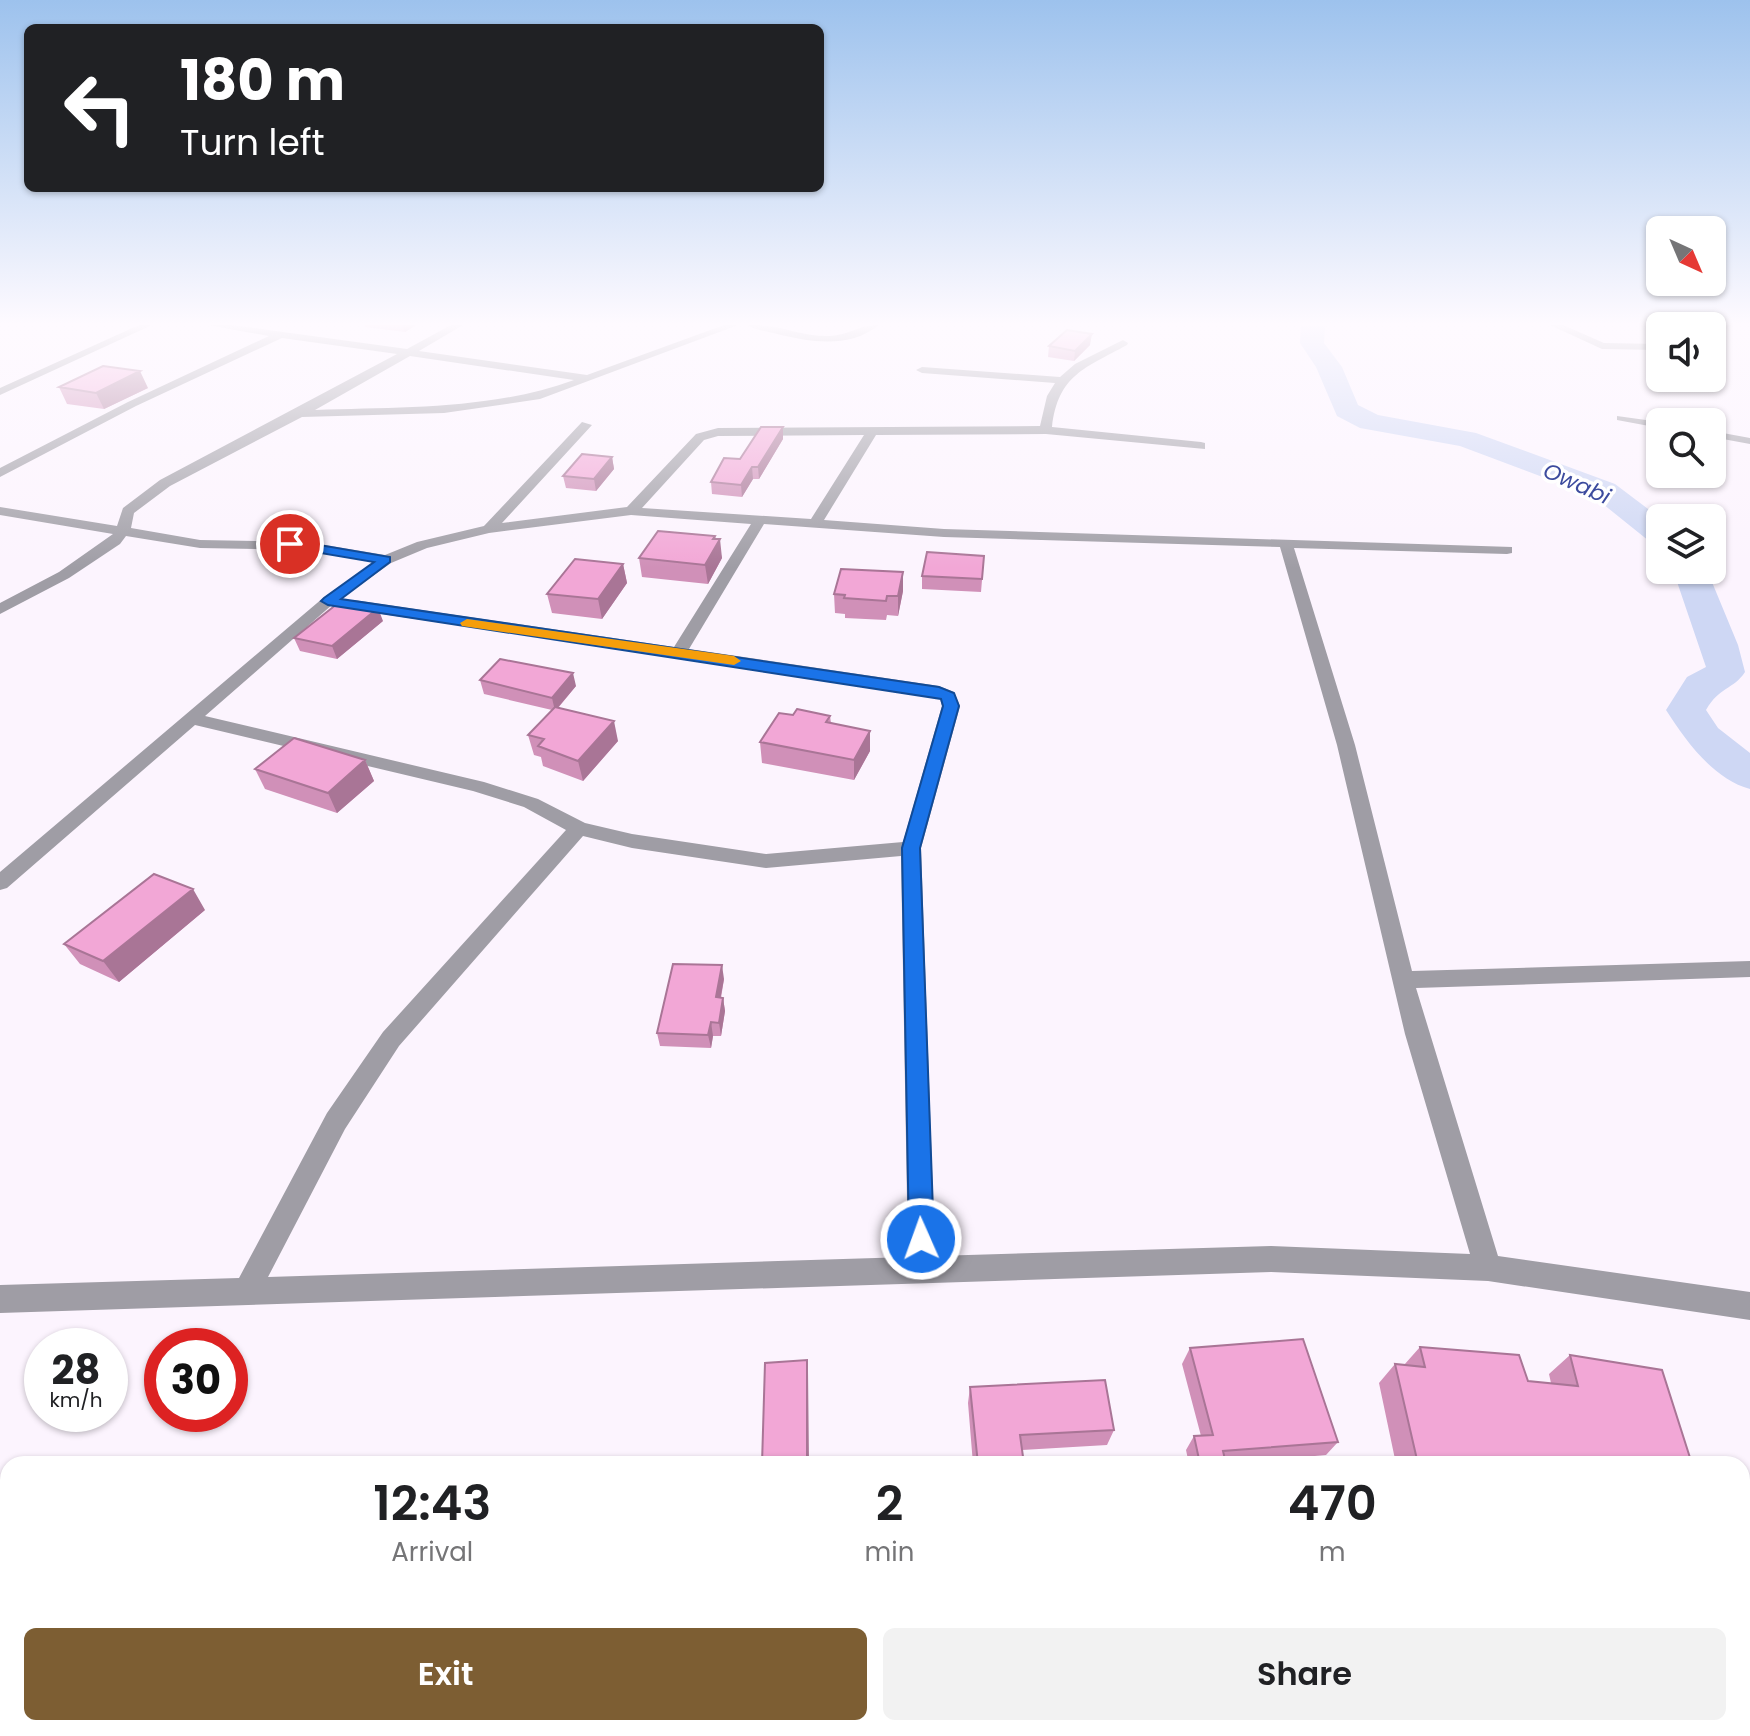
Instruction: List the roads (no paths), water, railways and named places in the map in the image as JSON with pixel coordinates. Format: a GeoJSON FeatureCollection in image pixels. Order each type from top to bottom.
{"type":"FeatureCollection","features":[{"type":"Feature","properties":{"kind":"street"},"geometry":{"type":"LineString","coordinates":[[0,473],[128,406]]}},
{"type":"Feature","properties":{"kind":"street"},"geometry":{"type":"LineString","coordinates":[[0,609],[64,575],[115,541],[123,531],[128,511],[137,500],[215,455],[313,406]]}},
{"type":"Feature","properties":{"kind":"street"},"geometry":{"type":"LineString","coordinates":[[299,414],[485,406]]}},
{"type":"Feature","properties":{"kind":"street"},"geometry":{"type":"LineString","coordinates":[[1046,430],[1047,406]]}},
{"type":"Feature","properties":{"kind":"street"},"geometry":{"type":"LineString","coordinates":[[489,529],[586,425]]}},
{"type":"Feature","properties":{"kind":"street"},"geometry":{"type":"LineString","coordinates":[[631,511],[700,437],[707,434],[1046,430],[1201,446]]}},
{"type":"Feature","properties":{"kind":"street"},"geometry":{"type":"LineString","coordinates":[[814,525],[872,431]]}},
{"type":"Feature","properties":{"kind":"street"},"geometry":{"type":"LineString","coordinates":[[0,511],[200,544],[307,546],[386,560]]}},
{"type":"Feature","properties":{"kind":"street"},"geometry":{"type":"LineString","coordinates":[[0,883],[328,601],[386,560],[422,545],[489,529],[631,511],[814,525],[1286,545],[1507,550]]}},
{"type":"Feature","properties":{"kind":"street"},"geometry":{"type":"LineString","coordinates":[[679,652],[759,522]]}},
{"type":"Feature","properties":{"kind":"street"},"geometry":{"type":"LineString","coordinates":[[1286,545],[1346,745],[1403,980],[1488,1268]]}},
{"type":"Feature","properties":{"kind":"street"},"geometry":{"type":"LineString","coordinates":[[328,601],[939,691],[948,696],[951,706],[911,848],[922,1268]]}},
{"type":"Feature","properties":{"kind":"street"},"geometry":{"type":"LineString","coordinates":[[193,719],[477,786],[531,803],[579,828],[632,841],[766,861],[911,848]]}},
{"type":"Feature","properties":{"kind":"street"},"geometry":{"type":"LineString","coordinates":[[246,1292],[336,1121],[391,1039],[579,828]]}},
{"type":"Feature","properties":{"kind":"street"},"geometry":{"type":"LineString","coordinates":[[1403,980],[1750,969]]}},
{"type":"Feature","properties":{"kind":"street"},"geometry":{"type":"LineString","coordinates":[[0,1299],[1271,1259],[1488,1268],[1750,1306]]}},
{"type":"Feature","properties":{"kind":"lane"},"geometry":{"type":"LineString","coordinates":[[1620,418],[1646,423]]}},
{"type":"Feature","properties":{"kind":"lane"},"geometry":{"type":"LineString","coordinates":[[1726,437],[1750,441]]}},
{"type":"Feature","properties":{"kind":"waterway","name":"Owabi"},"geometry":{"type":"LineString","coordinates":[[1345,406],[1347,410],[1370,422],[1466,439],[1604,490],[1646,523]]}},
{"type":"Feature","properties":{"kind":"waterway","name":"Owabi"},"geometry":{"type":"LineString","coordinates":[[1696,584],[1720,645],[1726,672],[1701,685],[1686,710],[1704,737],[1750,775]]}}]}
